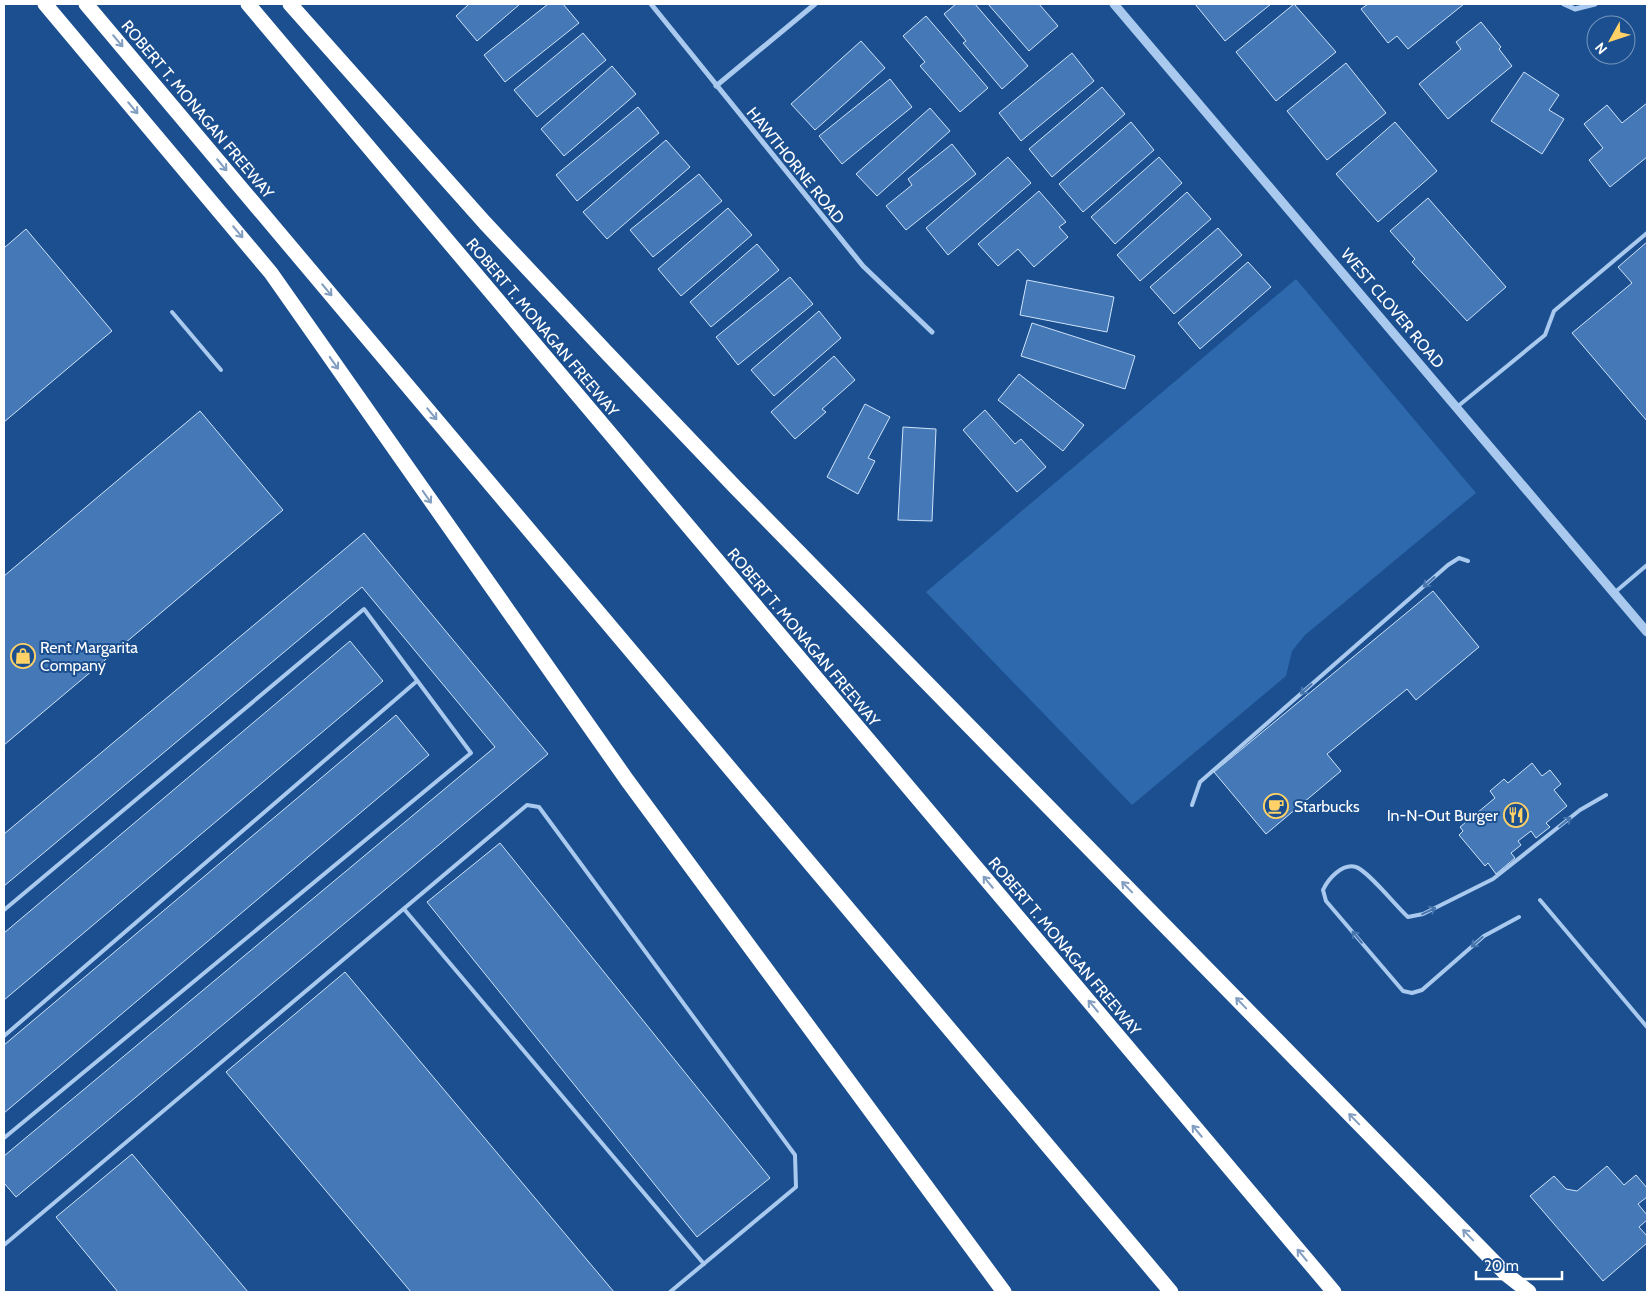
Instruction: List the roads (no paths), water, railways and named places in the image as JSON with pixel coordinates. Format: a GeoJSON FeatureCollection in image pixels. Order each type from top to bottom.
{"type":"FeatureCollection","features":[{"type":"Feature","properties":{"kind":"highway"},"geometry":{"type":"LineString","coordinates":[[46,4],[271,273],[627,780],[1004,1292]]}},
{"type":"Feature","properties":{"kind":"highway","name":"ROBERT T. MONAGAN FREEWAY"},"geometry":{"type":"LineString","coordinates":[[86,4],[1171,1292]]}},
{"type":"Feature","properties":{"kind":"highway","name":"ROBERT T. MONAGAN FREEWAY"},"geometry":{"type":"LineString","coordinates":[[248,4],[1334,1292]]}},
{"type":"Feature","properties":{"kind":"highway"},"geometry":{"type":"LineString","coordinates":[[290,4],[543,287],[730,482],[1506,1274],[1529,1292]]}},
{"type":"Feature","properties":{"kind":"street","name":"HAWTHORNE ROAD"},"geometry":{"type":"LineString","coordinates":[[651,4],[863,266],[932,332]]}},
{"type":"Feature","properties":{"kind":"street"},"geometry":{"type":"LineString","coordinates":[[716,86],[815,4]]}},
{"type":"Feature","properties":{"kind":"street","name":"WEST CLOVER ROAD"},"geometry":{"type":"LineString","coordinates":[[1114,4],[1647,632]]}},
{"type":"Feature","properties":{"kind":"street"},"geometry":{"type":"LineString","coordinates":[[1564,4],[1575,9],[1595,4]]}},
{"type":"Feature","properties":{"kind":"lane"},"geometry":{"type":"LineString","coordinates":[[1457,407],[1545,335],[1554,312],[1647,233]]}},
{"type":"Feature","properties":{"kind":"lane"},"geometry":{"type":"LineString","coordinates":[[172,312],[222,370]]}},
{"type":"Feature","properties":{"kind":"lane"},"geometry":{"type":"LineString","coordinates":[[1192,804],[1200,782],[1448,565],[1458,558],[1468,561]]}},
{"type":"Feature","properties":{"kind":"lane"},"geometry":{"type":"LineString","coordinates":[[1614,593],[1647,565]]}},
{"type":"Feature","properties":{"kind":"lane"},"geometry":{"type":"LineString","coordinates":[[4,910],[364,609],[471,753],[4,1138]]}},
{"type":"Feature","properties":{"kind":"lane"},"geometry":{"type":"LineString","coordinates":[[4,1036],[417,681]]}},
{"type":"Feature","properties":{"kind":"lane"},"geometry":{"type":"LineString","coordinates":[[1519,918],[1484,936],[1422,990],[1403,991],[1326,901],[1323,890],[1327,881],[1344,868],[1357,868],[1368,876],[1408,917],[1423,914],[1493,879],[1580,810],[1606,795]]}},
{"type":"Feature","properties":{"kind":"lane"},"geometry":{"type":"LineString","coordinates":[[4,1245],[527,805],[539,807],[795,1155],[796,1187],[670,1292]]}},
{"type":"Feature","properties":{"kind":"lane"},"geometry":{"type":"LineString","coordinates":[[1540,900],[1647,1027]]}},
{"type":"Feature","properties":{"kind":"lane"},"geometry":{"type":"LineString","coordinates":[[404,909],[704,1264]]}},
{"type":"Feature","properties":{"kind":"place","name":"Rent Margarita Company"},"geometry":{"type":"Point","coordinates":[23,656]}},
{"type":"Feature","properties":{"kind":"place","name":"Starbucks"},"geometry":{"type":"Point","coordinates":[1276,806]}},
{"type":"Feature","properties":{"kind":"place","name":"In-N-Out Burger"},"geometry":{"type":"Point","coordinates":[1516,815]}}]}
